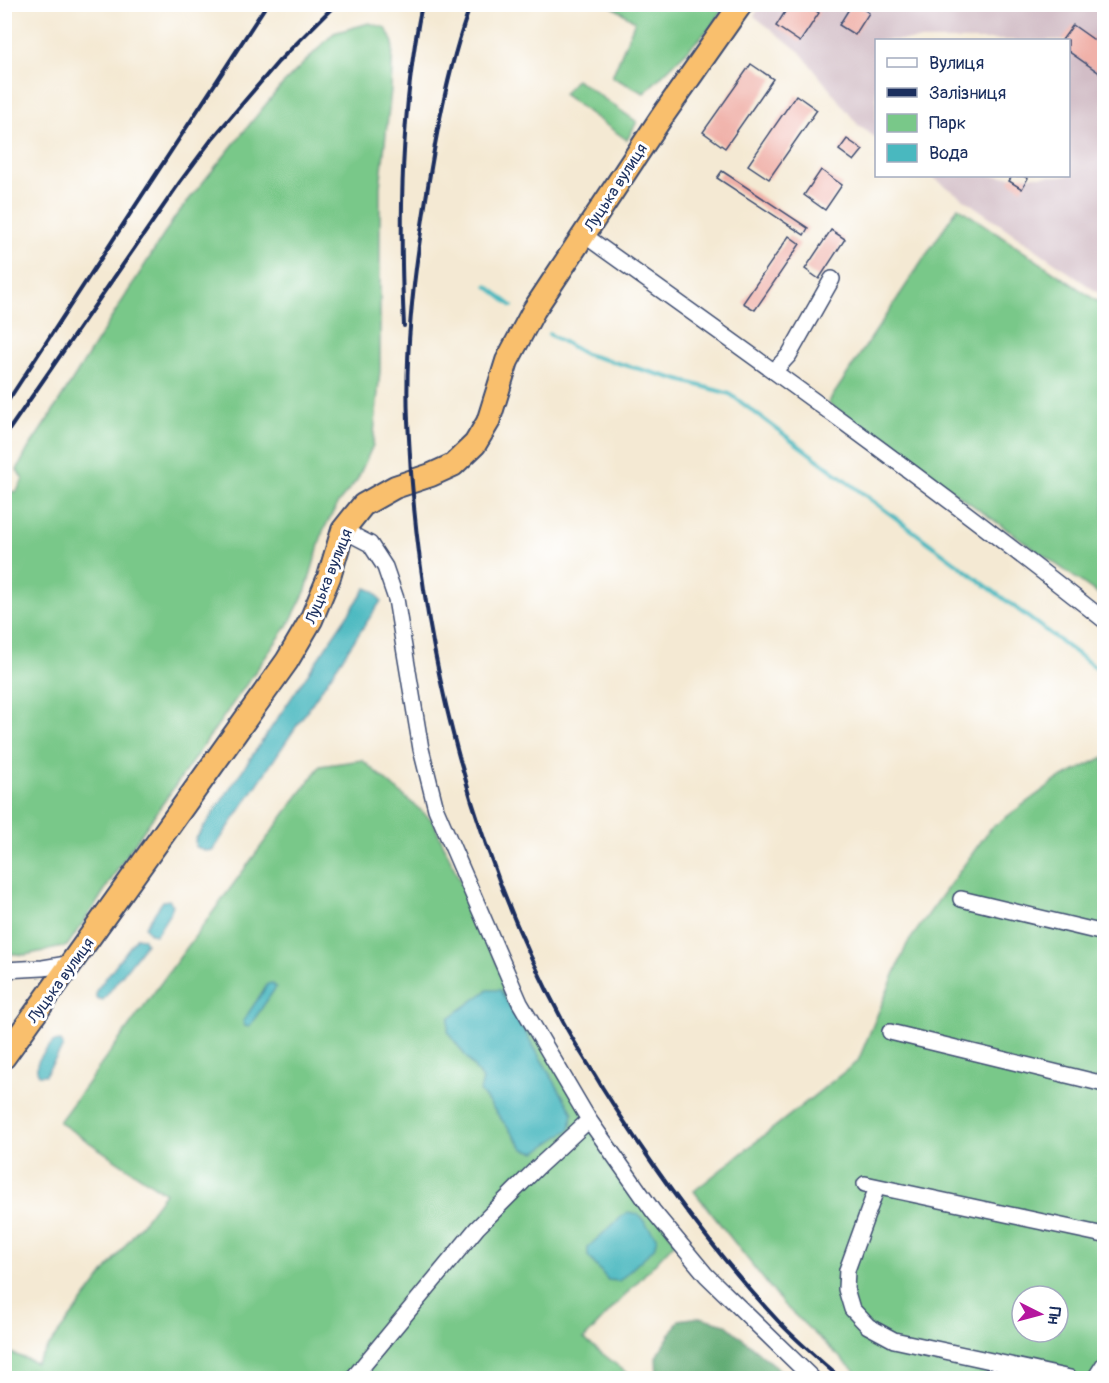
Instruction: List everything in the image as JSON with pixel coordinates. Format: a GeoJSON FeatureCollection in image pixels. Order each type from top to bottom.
{"type":"FeatureCollection","features":[{"type":"Feature","properties":{"kind":"highway","name":"Луцька вулиця"},"geometry":{"type":"LineString","coordinates":[[4,1057],[286,662],[311,620],[329,577],[344,530],[363,505],[395,487],[453,465],[475,444],[488,422],[507,361],[534,310],[661,118],[741,4]]}},
{"type":"Feature","properties":{"kind":"street"},"geometry":{"type":"LineString","coordinates":[[584,235],[774,371],[1104,620]]}},
{"type":"Feature","properties":{"kind":"street"},"geometry":{"type":"LineString","coordinates":[[774,371],[789,355],[832,279]]}},
{"type":"Feature","properties":{"kind":"street"},"geometry":{"type":"LineString","coordinates":[[344,530],[370,544],[385,567],[396,599],[422,749],[436,809],[520,1004],[589,1120],[653,1211],[706,1275],[812,1378]]}},
{"type":"Feature","properties":{"kind":"street"},"geometry":{"type":"LineString","coordinates":[[961,899],[1104,933]]}},
{"type":"Feature","properties":{"kind":"street"},"geometry":{"type":"LineString","coordinates":[[4,970],[43,968],[73,963]]}},
{"type":"Feature","properties":{"kind":"street"},"geometry":{"type":"LineString","coordinates":[[890,1032],[1104,1084]]}},
{"type":"Feature","properties":{"kind":"street"},"geometry":{"type":"LineString","coordinates":[[353,1378],[477,1228],[537,1167],[589,1120]]}},
{"type":"Feature","properties":{"kind":"street"},"geometry":{"type":"LineString","coordinates":[[1070,1378],[894,1340],[868,1326],[852,1309],[846,1289],[847,1270],[871,1185],[1104,1235]]}},
{"type":"Feature","properties":{"kind":"street"},"geometry":{"type":"LineString","coordinates":[[1095,1378],[1104,1364]]}},
{"type":"Feature","properties":{"kind":"shaded area"},"geometry":{"type":"Polygon","coordinates":[[[761,4],[1104,5],[1104,297],[932,177],[1070,177],[1070,39],[875,39],[875,137],[858,125],[800,52],[754,16],[761,4]]]}},
{"type":"Feature","properties":{"kind":"green space"},"geometry":{"type":"Polygon","coordinates":[[[610,5],[726,5],[712,26],[644,93],[612,77],[635,21],[610,5]]]}},
{"type":"Feature","properties":{"kind":"green space"},"geometry":{"type":"Polygon","coordinates":[[[369,23],[386,28],[393,43],[391,90],[380,187],[380,371],[373,445],[357,480],[338,503],[323,531],[306,590],[290,622],[128,853],[67,946],[25,955],[5,953],[5,493],[17,491],[23,479],[17,470],[28,449],[175,217],[279,88],[334,33],[369,23]]]}},
{"type":"Feature","properties":{"kind":"green space"},"geometry":{"type":"Polygon","coordinates":[[[576,79],[637,122],[627,140],[563,94],[576,79]]]}},
{"type":"Feature","properties":{"kind":"green space"},"geometry":{"type":"Polygon","coordinates":[[[958,207],[1104,306],[1104,598],[828,403],[958,207]]]}},
{"type":"Feature","properties":{"kind":"green space"},"geometry":{"type":"Polygon","coordinates":[[[1104,757],[1104,1378],[862,1378],[783,1304],[694,1191],[858,1061],[907,944],[990,829],[1057,780],[1104,757]]]}},
{"type":"Feature","properties":{"kind":"green space"},"geometry":{"type":"Polygon","coordinates":[[[362,760],[433,821],[507,986],[675,1242],[584,1339],[633,1378],[5,1378],[4,1350],[36,1363],[165,1193],[59,1122],[320,766],[362,760]]]}},
{"type":"Feature","properties":{"kind":"green space"},"geometry":{"type":"Polygon","coordinates":[[[700,1317],[725,1324],[789,1378],[657,1378],[656,1357],[679,1320],[700,1317]]]}},
{"type":"Feature","properties":{"kind":"water"},"geometry":{"type":"Polygon","coordinates":[[[366,588],[374,591],[381,601],[213,850],[206,851],[196,847],[195,840],[366,588]]]}},
{"type":"Feature","properties":{"kind":"water"},"geometry":{"type":"Polygon","coordinates":[[[169,900],[173,905],[170,913],[156,935],[150,934],[145,927],[163,901],[169,900]]]}},
{"type":"Feature","properties":{"kind":"water"},"geometry":{"type":"Polygon","coordinates":[[[137,937],[143,938],[146,943],[142,949],[103,1000],[96,998],[96,991],[137,937]]]}},
{"type":"Feature","properties":{"kind":"water"},"geometry":{"type":"Polygon","coordinates":[[[272,983],[276,987],[249,1027],[245,1026],[243,1021],[268,984],[272,983]]]}},
{"type":"Feature","properties":{"kind":"water"},"geometry":{"type":"Polygon","coordinates":[[[488,990],[500,990],[573,1113],[570,1129],[536,1152],[524,1149],[480,1091],[483,1080],[448,1032],[449,1018],[488,990]]]}},
{"type":"Feature","properties":{"kind":"water"},"geometry":{"type":"Polygon","coordinates":[[[61,1041],[63,1047],[45,1075],[39,1075],[37,1066],[40,1057],[53,1042],[61,1041]]]}},
{"type":"Feature","properties":{"kind":"water"},"geometry":{"type":"Polygon","coordinates":[[[627,1212],[638,1214],[657,1238],[654,1248],[619,1281],[608,1280],[588,1256],[588,1247],[627,1212]]]}},
{"type":"Feature","properties":{"kind":"building"},"geometry":{"type":"Polygon","coordinates":[[[790,4],[810,4],[809,6],[819,13],[800,42],[776,26],[790,4]]]}},
{"type":"Feature","properties":{"kind":"building"},"geometry":{"type":"Polygon","coordinates":[[[852,4],[856,4],[869,13],[855,35],[839,25],[852,4]]]}},
{"type":"Feature","properties":{"kind":"building"},"geometry":{"type":"Polygon","coordinates":[[[1073,25],[1104,47],[1104,76],[1070,52],[1070,39],[1063,39],[1073,25]]]}},
{"type":"Feature","properties":{"kind":"building"},"geometry":{"type":"Polygon","coordinates":[[[751,64],[773,79],[725,148],[703,132],[751,64]]]}},
{"type":"Feature","properties":{"kind":"building"},"geometry":{"type":"Polygon","coordinates":[[[796,95],[817,110],[769,179],[748,165],[796,95]]]}},
{"type":"Feature","properties":{"kind":"building"},"geometry":{"type":"Polygon","coordinates":[[[847,139],[863,150],[854,161],[839,150],[847,139]]]}},
{"type":"Feature","properties":{"kind":"building"},"geometry":{"type":"Polygon","coordinates":[[[821,170],[842,185],[825,210],[804,195],[821,170]]]}},
{"type":"Feature","properties":{"kind":"building"},"geometry":{"type":"Polygon","coordinates":[[[722,171],[808,228],[804,235],[717,178],[722,171]]]}},
{"type":"Feature","properties":{"kind":"building"},"geometry":{"type":"Polygon","coordinates":[[[1011,177],[1028,178],[1022,189],[1009,181],[1011,177]]]}},
{"type":"Feature","properties":{"kind":"building"},"geometry":{"type":"Polygon","coordinates":[[[831,230],[845,239],[819,279],[805,269],[831,230]]]}},
{"type":"Feature","properties":{"kind":"building"},"geometry":{"type":"Polygon","coordinates":[[[789,236],[800,244],[755,310],[743,303],[789,236]]]}},
{"type":"Feature","properties":{"kind":"waterway"},"geometry":{"type":"LineString","coordinates":[[487,286],[512,306]]}},
{"type":"Feature","properties":{"kind":"waterway"},"geometry":{"type":"LineString","coordinates":[[549,334],[585,354],[730,394],[1104,674]]}},
{"type":"Feature","properties":{"kind":"railway"},"geometry":{"type":"LineString","coordinates":[[4,407],[267,4]]}},
{"type":"Feature","properties":{"kind":"railway"},"geometry":{"type":"LineString","coordinates":[[4,437],[212,139],[278,62],[336,4]]}},
{"type":"Feature","properties":{"kind":"railway"},"geometry":{"type":"LineString","coordinates":[[404,326],[403,165],[410,84],[422,4]]}},
{"type":"Feature","properties":{"kind":"railway"},"geometry":{"type":"LineString","coordinates":[[471,4],[454,56],[442,110],[419,243],[413,293],[407,395],[413,500],[422,578],[453,734],[475,810],[501,885],[532,958],[576,1044],[642,1149],[707,1238],[779,1322],[840,1378]]}}]}
